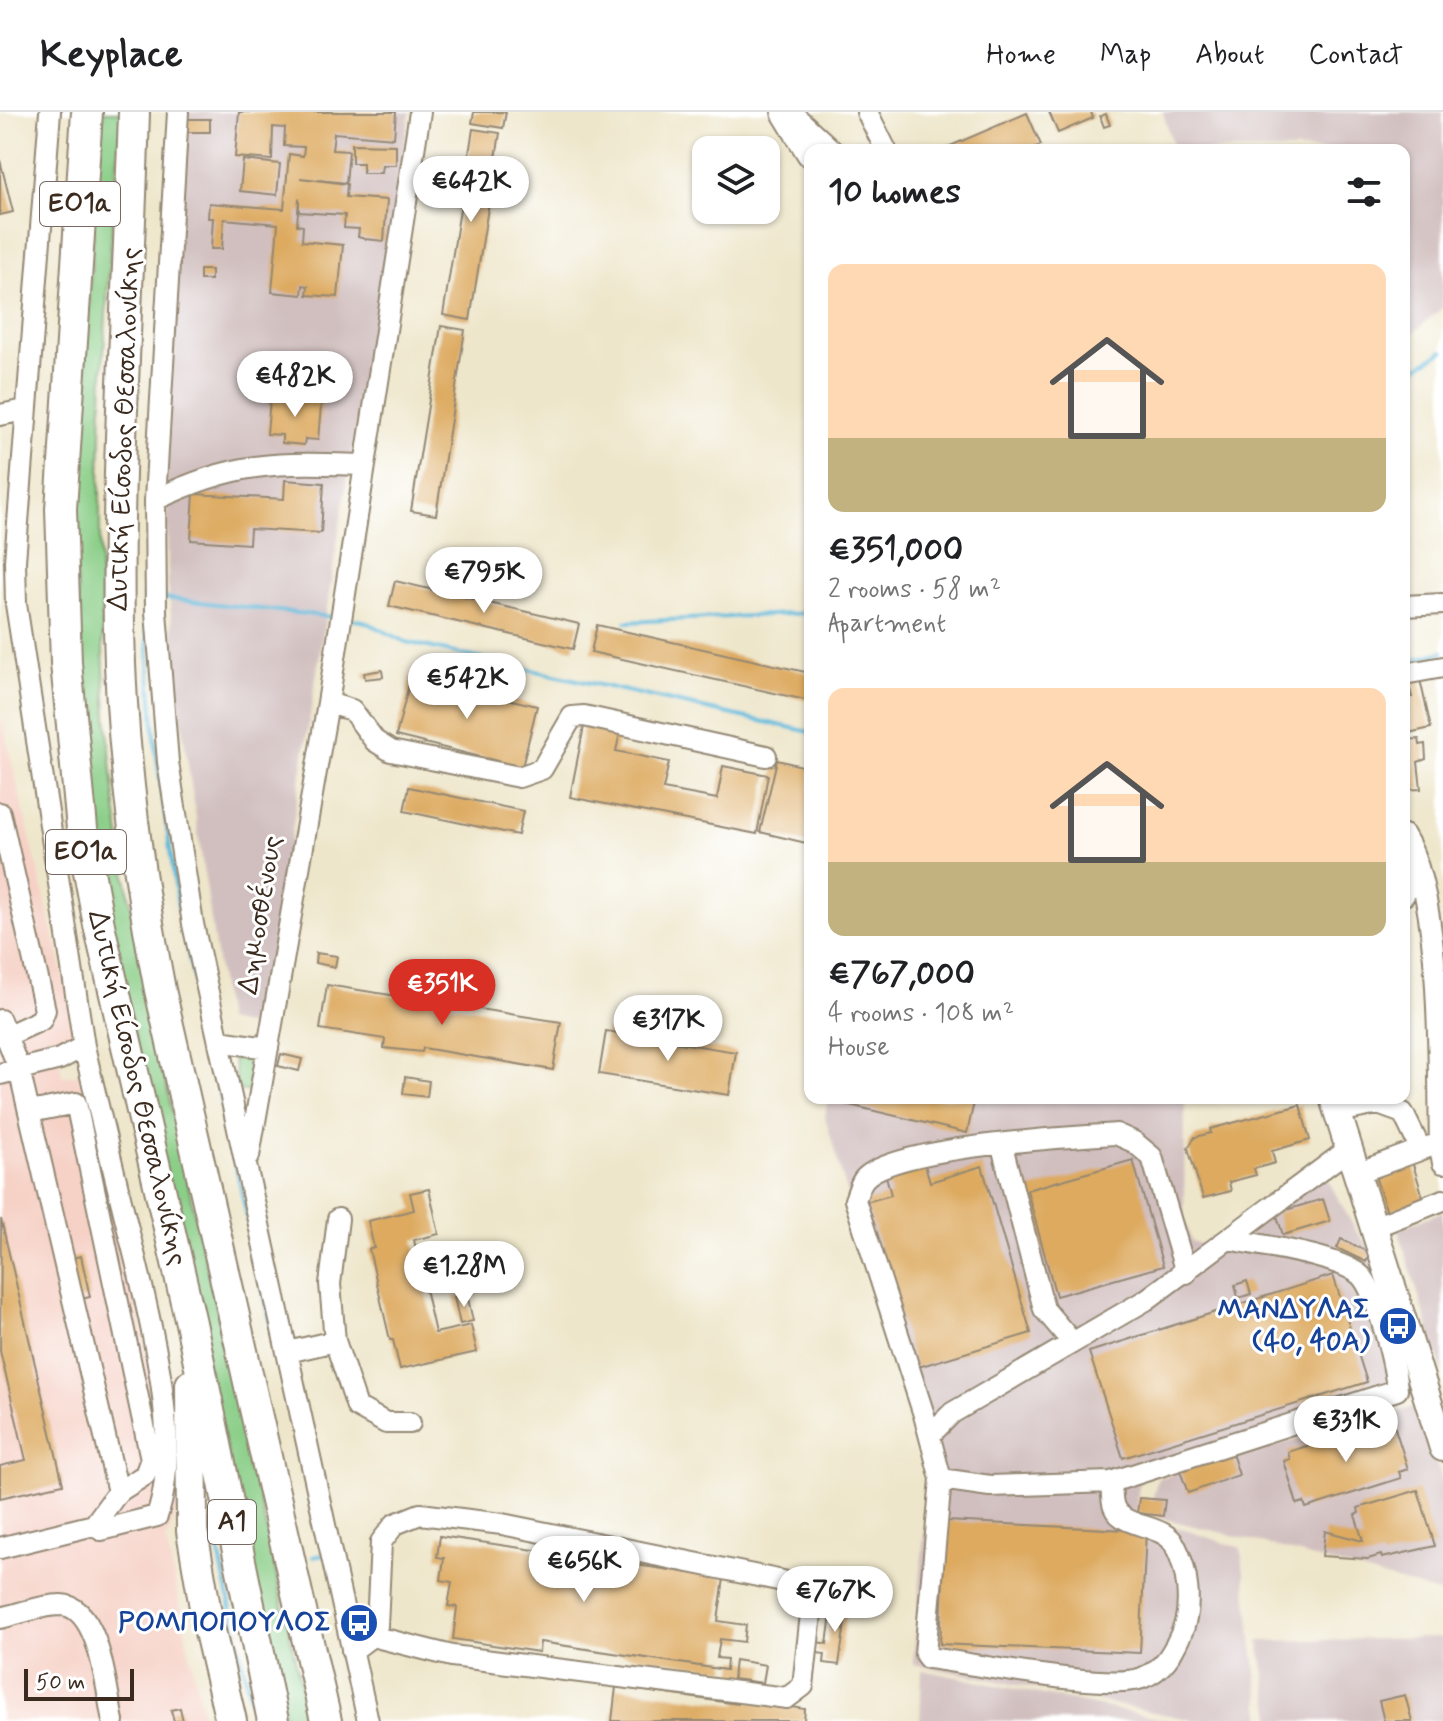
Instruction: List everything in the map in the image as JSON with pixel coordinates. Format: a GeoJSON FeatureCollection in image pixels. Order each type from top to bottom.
{"type":"FeatureCollection","features":[{"type":"Feature","properties":{"kind":"highway"},"geometry":{"type":"LineString","coordinates":[[73,112],[73,296]]}},
{"type":"Feature","properties":{"kind":"highway","name":"Δυτική Είσοδος Θεσσαλονίκης"},"geometry":{"type":"LineString","coordinates":[[87,112],[61,509],[66,663],[82,825],[99,925],[191,1323],[273,1721]]}},
{"type":"Feature","properties":{"kind":"highway","name":"ΕΟ1α"},"geometry":{"type":"LineString","coordinates":[[131,220],[134,112]]}},
{"type":"Feature","properties":{"kind":"highway"},"geometry":{"type":"LineString","coordinates":[[131,220],[150,112]]}},
{"type":"Feature","properties":{"kind":"highway","name":"Δυτική Είσοδος Θεσσαλονίκης"},"geometry":{"type":"LineString","coordinates":[[131,220],[119,513],[119,631],[127,765],[138,868],[160,990],[326,1721]]}},
{"type":"Feature","properties":{"kind":"highway"},"geometry":{"type":"LineString","coordinates":[[191,1323],[192,1531],[207,1619],[231,1721]]}},
{"type":"Feature","properties":{"kind":"main road"},"geometry":{"type":"LineString","coordinates":[[788,112],[805,144]]}},
{"type":"Feature","properties":{"kind":"main road"},"geometry":{"type":"LineString","coordinates":[[1335,1105],[1443,1448]]}},
{"type":"Feature","properties":{"kind":"street"},"geometry":{"type":"LineString","coordinates":[[50,112],[25,410],[15,561],[16,604],[84,1046],[150,1322],[161,1383],[166,1493],[157,1516],[101,1530],[94,1525]]}},
{"type":"Feature","properties":{"kind":"street"},"geometry":{"type":"LineString","coordinates":[[178,112],[155,500],[156,612],[178,843],[247,1168]]}},
{"type":"Feature","properties":{"kind":"street","name":"Δημοσθένους"},"geometry":{"type":"LineString","coordinates":[[368,1721],[247,1168],[328,703],[420,112]]}},
{"type":"Feature","properties":{"kind":"street"},"geometry":{"type":"LineString","coordinates":[[788,112],[825,144]]}},
{"type":"Feature","properties":{"kind":"street"},"geometry":{"type":"LineString","coordinates":[[867,112],[883,144]]}},
{"type":"Feature","properties":{"kind":"street"},"geometry":{"type":"LineString","coordinates":[[0,415],[25,410]]}},
{"type":"Feature","properties":{"kind":"street"},"geometry":{"type":"LineString","coordinates":[[155,500],[200,478],[249,466],[365,465]]}},
{"type":"Feature","properties":{"kind":"street"},"geometry":{"type":"LineString","coordinates":[[1410,606],[1443,604]]}},
{"type":"Feature","properties":{"kind":"street"},"geometry":{"type":"LineString","coordinates":[[1410,673],[1443,667]]}},
{"type":"Feature","properties":{"kind":"street"},"geometry":{"type":"LineString","coordinates":[[328,703],[352,710],[382,747],[519,777],[542,769],[572,717],[584,716],[766,756]]}},
{"type":"Feature","properties":{"kind":"street"},"geometry":{"type":"LineString","coordinates":[[0,813],[45,1010],[41,1020],[2,1028],[10,1072],[30,1112],[118,1492]]}},
{"type":"Feature","properties":{"kind":"street"},"geometry":{"type":"LineString","coordinates":[[1410,845],[1420,861],[1438,977],[1436,1150]]}},
{"type":"Feature","properties":{"kind":"street"},"geometry":{"type":"LineString","coordinates":[[219,1041],[268,1048]]}},
{"type":"Feature","properties":{"kind":"street"},"geometry":{"type":"LineString","coordinates":[[10,1072],[60,1059],[84,1046]]}},
{"type":"Feature","properties":{"kind":"street"},"geometry":{"type":"LineString","coordinates":[[0,1548],[94,1525],[118,1492],[145,1475],[151,1449],[76,1103],[30,1112]]}},
{"type":"Feature","properties":{"kind":"street"},"geometry":{"type":"LineString","coordinates":[[1335,1105],[1378,1104],[1403,1113],[1436,1150]]}},
{"type":"Feature","properties":{"kind":"street"},"geometry":{"type":"LineString","coordinates":[[1111,1482],[1114,1507],[1122,1517],[1173,1541],[1185,1570],[1188,1620],[1164,1665],[1140,1679],[1104,1682],[928,1658],[925,1654],[941,1479],[930,1435],[855,1200],[864,1178],[881,1168],[924,1155],[1116,1134],[1134,1142],[1152,1157],[1186,1273]]}},
{"type":"Feature","properties":{"kind":"street"},"geometry":{"type":"LineString","coordinates":[[1002,1146],[1044,1309],[1072,1342]]}},
{"type":"Feature","properties":{"kind":"street"},"geometry":{"type":"LineString","coordinates":[[930,1435],[952,1413],[1186,1273],[1228,1239],[1353,1161],[1436,1150]]}},
{"type":"Feature","properties":{"kind":"street"},"geometry":{"type":"LineString","coordinates":[[1374,1227],[1443,1200]]}},
{"type":"Feature","properties":{"kind":"street"},"geometry":{"type":"LineString","coordinates":[[338,1219],[330,1284],[335,1341],[357,1407],[386,1423],[410,1423]]}},
{"type":"Feature","properties":{"kind":"street"},"geometry":{"type":"LineString","coordinates":[[941,1479],[990,1486],[1111,1482],[1397,1390],[1382,1324],[1362,1278],[1344,1266],[1302,1253],[1228,1239]]}},
{"type":"Feature","properties":{"kind":"street"},"geometry":{"type":"LineString","coordinates":[[288,1352],[335,1341]]}},
{"type":"Feature","properties":{"kind":"street"},"geometry":{"type":"LineString","coordinates":[[352,1651],[372,1636],[377,1626],[381,1542],[395,1524],[420,1514],[502,1524],[783,1581],[806,1595],[811,1614],[803,1686],[787,1698],[452,1656],[372,1636]]}},
{"type":"Feature","properties":{"kind":"street"},"geometry":{"type":"LineString","coordinates":[[0,1618],[62,1605],[85,1616],[93,1631],[113,1721]]}},
{"type":"Feature","properties":{"kind":"shaded area"},"geometry":{"type":"Polygon","coordinates":[[[183,112],[410,112],[346,486],[261,1028],[226,1021],[180,710],[168,581],[167,473],[183,112]]]}},
{"type":"Feature","properties":{"kind":"shaded area"},"geometry":{"type":"Polygon","coordinates":[[[1163,112],[1443,112],[1443,307],[1410,336],[1410,144],[1172,144],[1163,112]]]}},
{"type":"Feature","properties":{"kind":"shaded area"},"geometry":{"type":"Polygon","coordinates":[[[0,713],[80,1044],[59,1051],[62,1076],[84,1074],[181,1504],[166,1540],[204,1721],[0,1721],[0,713]]]}},
{"type":"Feature","properties":{"kind":"shaded area"},"geometry":{"type":"Polygon","coordinates":[[[827,1104],[1185,1104],[1184,1217],[1191,1241],[1206,1246],[1321,1157],[1328,1180],[1356,1231],[1378,1258],[1423,1394],[1140,1479],[1135,1514],[1241,1548],[1262,1721],[1198,1721],[913,1664],[929,1472],[825,1117],[827,1104]]]}},
{"type":"Feature","properties":{"kind":"shaded area"},"geometry":{"type":"Polygon","coordinates":[[[1443,1211],[1443,1373],[1398,1229],[1443,1211]]]}},
{"type":"Feature","properties":{"kind":"shaded area"},"geometry":{"type":"Polygon","coordinates":[[[1414,1407],[1443,1481],[1443,1594],[1232,1535],[1148,1515],[1158,1478],[1414,1407]]]}},
{"type":"Feature","properties":{"kind":"shaded area"},"geometry":{"type":"Polygon","coordinates":[[[1443,1638],[1443,1721],[1273,1721],[1259,1641],[1443,1638]]]}},
{"type":"Feature","properties":{"kind":"shaded area"},"geometry":{"type":"Polygon","coordinates":[[[922,1670],[1172,1721],[920,1721],[922,1670]]]}},
{"type":"Feature","properties":{"kind":"green space"},"geometry":{"type":"Polygon","coordinates":[[[101,112],[122,112],[103,369],[100,542],[107,714],[122,854],[163,1071],[309,1721],[286,1721],[99,875],[81,663],[75,533],[101,112]]]}},
{"type":"Feature","properties":{"kind":"green space"},"geometry":{"type":"Polygon","coordinates":[[[233,1058],[259,1059],[255,1092],[238,1090],[233,1058]]]}},
{"type":"Feature","properties":{"kind":"building"},"geometry":{"type":"Polygon","coordinates":[[[239,112],[396,112],[394,138],[334,133],[332,150],[349,151],[346,183],[300,178],[347,184],[346,197],[387,200],[384,241],[358,237],[359,229],[344,228],[345,215],[299,212],[299,198],[297,225],[303,226],[302,241],[343,245],[338,297],[307,295],[308,286],[303,285],[302,295],[272,292],[278,224],[224,219],[222,249],[211,249],[213,218],[208,218],[209,203],[284,209],[289,154],[303,156],[304,147],[284,146],[285,128],[273,127],[272,160],[235,157],[239,112]]]}},
{"type":"Feature","properties":{"kind":"building"},"geometry":{"type":"Polygon","coordinates":[[[474,112],[506,112],[503,128],[472,123],[474,112]]]}},
{"type":"Feature","properties":{"kind":"building"},"geometry":{"type":"Polygon","coordinates":[[[1049,112],[1091,112],[1093,118],[1058,133],[1049,112]]]}},
{"type":"Feature","properties":{"kind":"building"},"geometry":{"type":"Polygon","coordinates":[[[1027,113],[1041,144],[955,144],[1027,113]]]}},
{"type":"Feature","properties":{"kind":"building"},"geometry":{"type":"Polygon","coordinates":[[[1106,114],[1110,125],[1104,127],[1100,116],[1106,114]]]}},
{"type":"Feature","properties":{"kind":"building"},"geometry":{"type":"Polygon","coordinates":[[[188,119],[210,119],[210,132],[188,132],[188,119]]]}},
{"type":"Feature","properties":{"kind":"building"},"geometry":{"type":"Polygon","coordinates":[[[473,129],[500,133],[470,320],[443,315],[473,129]]]}},
{"type":"Feature","properties":{"kind":"building"},"geometry":{"type":"Polygon","coordinates":[[[352,144],[396,145],[396,165],[382,165],[381,173],[363,173],[363,163],[352,163],[352,144]]]}},
{"type":"Feature","properties":{"kind":"building"},"geometry":{"type":"Polygon","coordinates":[[[0,160],[13,212],[0,215],[0,160]]]}},
{"type":"Feature","properties":{"kind":"building"},"geometry":{"type":"Polygon","coordinates":[[[243,160],[280,164],[277,195],[240,191],[243,160]]]}},
{"type":"Feature","properties":{"kind":"building"},"geometry":{"type":"Polygon","coordinates":[[[200,270],[211,270],[211,280],[200,280],[200,270]]]}},
{"type":"Feature","properties":{"kind":"building"},"geometry":{"type":"Polygon","coordinates":[[[441,326],[465,330],[436,515],[411,511],[441,326]]]}},
{"type":"Feature","properties":{"kind":"building"},"geometry":{"type":"Polygon","coordinates":[[[308,393],[322,394],[318,440],[305,439],[304,445],[282,443],[282,435],[267,434],[270,399],[308,399],[308,393]]]}},
{"type":"Feature","properties":{"kind":"building"},"geometry":{"type":"Polygon","coordinates":[[[285,480],[324,483],[321,533],[250,529],[249,544],[191,540],[194,494],[284,499],[285,480]]]}},
{"type":"Feature","properties":{"kind":"building"},"geometry":{"type":"Polygon","coordinates":[[[395,581],[579,624],[573,649],[389,606],[395,581]]]}},
{"type":"Feature","properties":{"kind":"building"},"geometry":{"type":"Polygon","coordinates":[[[597,625],[804,672],[804,700],[591,652],[597,625]]]}},
{"type":"Feature","properties":{"kind":"building"},"geometry":{"type":"Polygon","coordinates":[[[382,670],[383,677],[365,679],[364,673],[382,670]]]}},
{"type":"Feature","properties":{"kind":"building"},"geometry":{"type":"Polygon","coordinates":[[[1419,675],[1431,728],[1410,733],[1412,697],[1410,677],[1419,675]]]}},
{"type":"Feature","properties":{"kind":"building"},"geometry":{"type":"Polygon","coordinates":[[[411,676],[537,706],[522,767],[396,736],[411,676]]]}},
{"type":"Feature","properties":{"kind":"building"},"geometry":{"type":"Polygon","coordinates":[[[585,721],[621,728],[616,751],[669,762],[663,789],[717,799],[723,766],[768,775],[757,834],[570,797],[585,721]]]}},
{"type":"Feature","properties":{"kind":"building"},"geometry":{"type":"Polygon","coordinates":[[[1419,739],[1420,745],[1425,744],[1426,759],[1418,762],[1421,789],[1410,790],[1410,740],[1419,739]]]}},
{"type":"Feature","properties":{"kind":"building"},"geometry":{"type":"Polygon","coordinates":[[[777,760],[804,767],[804,843],[760,832],[777,760]]]}},
{"type":"Feature","properties":{"kind":"building"},"geometry":{"type":"Polygon","coordinates":[[[409,787],[523,811],[518,835],[404,811],[409,787]]]}},
{"type":"Feature","properties":{"kind":"building"},"geometry":{"type":"Polygon","coordinates":[[[316,953],[337,956],[335,967],[315,963],[316,953]]]}},
{"type":"Feature","properties":{"kind":"building"},"geometry":{"type":"Polygon","coordinates":[[[327,985],[561,1022],[553,1070],[423,1048],[422,1052],[384,1048],[385,1039],[320,1029],[327,985]]]}},
{"type":"Feature","properties":{"kind":"building"},"geometry":{"type":"Polygon","coordinates":[[[606,1031],[736,1052],[729,1095],[599,1074],[606,1031]]]}},
{"type":"Feature","properties":{"kind":"building"},"geometry":{"type":"Polygon","coordinates":[[[281,1054],[302,1059],[299,1071],[278,1066],[281,1054]]]}},
{"type":"Feature","properties":{"kind":"building"},"geometry":{"type":"Polygon","coordinates":[[[405,1077],[429,1081],[427,1097],[403,1094],[405,1077]]]}},
{"type":"Feature","properties":{"kind":"building"},"geometry":{"type":"Polygon","coordinates":[[[845,1104],[974,1104],[967,1133],[845,1104]]]}},
{"type":"Feature","properties":{"kind":"building"},"geometry":{"type":"Polygon","coordinates":[[[1300,1105],[1310,1140],[1272,1151],[1275,1163],[1254,1169],[1256,1175],[1229,1182],[1231,1191],[1203,1198],[1188,1148],[1195,1137],[1211,1133],[1210,1129],[1300,1105]]]}},
{"type":"Feature","properties":{"kind":"building"},"geometry":{"type":"Polygon","coordinates":[[[1411,1158],[1424,1200],[1387,1212],[1373,1170],[1411,1158]]]}},
{"type":"Feature","properties":{"kind":"building"},"geometry":{"type":"Polygon","coordinates":[[[1133,1160],[1163,1266],[1056,1296],[1027,1190],[1133,1160]]]}},
{"type":"Feature","properties":{"kind":"building"},"geometry":{"type":"Polygon","coordinates":[[[925,1165],[930,1182],[982,1166],[1031,1333],[915,1368],[866,1202],[891,1195],[886,1176],[925,1165]]]}},
{"type":"Feature","properties":{"kind":"building"},"geometry":{"type":"Polygon","coordinates":[[[429,1189],[439,1234],[414,1240],[435,1333],[471,1325],[477,1352],[400,1369],[393,1340],[390,1340],[369,1249],[374,1248],[368,1221],[414,1210],[410,1193],[429,1189]]]}},
{"type":"Feature","properties":{"kind":"building"},"geometry":{"type":"Polygon","coordinates":[[[1323,1199],[1330,1221],[1283,1235],[1276,1213],[1323,1199]]]}},
{"type":"Feature","properties":{"kind":"building"},"geometry":{"type":"Polygon","coordinates":[[[1,1219],[63,1484],[0,1498],[0,1466],[26,1460],[0,1351],[1,1219]]]}},
{"type":"Feature","properties":{"kind":"building"},"geometry":{"type":"Polygon","coordinates":[[[1341,1239],[1370,1253],[1366,1262],[1337,1248],[1341,1239]]]}},
{"type":"Feature","properties":{"kind":"building"},"geometry":{"type":"Polygon","coordinates":[[[81,1256],[90,1297],[77,1300],[67,1259],[81,1256]]]}},
{"type":"Feature","properties":{"kind":"building"},"geometry":{"type":"Polygon","coordinates":[[[1333,1275],[1367,1382],[1123,1458],[1089,1352],[1333,1275]]]}},
{"type":"Feature","properties":{"kind":"building"},"geometry":{"type":"Polygon","coordinates":[[[1247,1281],[1251,1294],[1238,1298],[1235,1285],[1247,1281]]]}},
{"type":"Feature","properties":{"kind":"building"},"geometry":{"type":"Polygon","coordinates":[[[467,1294],[473,1321],[460,1324],[454,1297],[467,1294]]]}},
{"type":"Feature","properties":{"kind":"building"},"geometry":{"type":"Polygon","coordinates":[[[1392,1419],[1408,1469],[1399,1472],[1401,1478],[1306,1508],[1304,1502],[1297,1504],[1284,1461],[1290,1459],[1288,1452],[1392,1419]]]}},
{"type":"Feature","properties":{"kind":"building"},"geometry":{"type":"Polygon","coordinates":[[[1230,1447],[1239,1475],[1188,1493],[1178,1465],[1230,1447]]]}},
{"type":"Feature","properties":{"kind":"building"},"geometry":{"type":"Polygon","coordinates":[[[1418,1490],[1435,1546],[1382,1558],[1381,1555],[1368,1559],[1322,1556],[1325,1531],[1363,1541],[1355,1515],[1359,1513],[1358,1508],[1418,1490]]]}},
{"type":"Feature","properties":{"kind":"building"},"geometry":{"type":"Polygon","coordinates":[[[1139,1498],[1165,1500],[1163,1516],[1137,1513],[1139,1498]]]}},
{"type":"Feature","properties":{"kind":"building"},"geometry":{"type":"Polygon","coordinates":[[[946,1521],[1146,1531],[1140,1653],[940,1644],[946,1521]]]}},
{"type":"Feature","properties":{"kind":"building"},"geometry":{"type":"Polygon","coordinates":[[[440,1536],[724,1578],[718,1621],[746,1625],[744,1642],[720,1639],[717,1658],[727,1659],[726,1670],[540,1642],[539,1652],[453,1639],[457,1607],[448,1606],[452,1582],[441,1580],[444,1558],[437,1557],[440,1536]]]}},
{"type":"Feature","properties":{"kind":"building"},"geometry":{"type":"Polygon","coordinates":[[[833,1600],[848,1602],[839,1665],[824,1663],[825,1654],[817,1653],[818,1642],[827,1644],[833,1600]]]}},
{"type":"Feature","properties":{"kind":"building"},"geometry":{"type":"Polygon","coordinates":[[[735,1660],[766,1665],[763,1683],[733,1679],[735,1660]]]}},
{"type":"Feature","properties":{"kind":"building"},"geometry":{"type":"Polygon","coordinates":[[[616,1687],[737,1704],[738,1699],[805,1709],[804,1721],[612,1721],[616,1687]]]}},
{"type":"Feature","properties":{"kind":"building"},"geometry":{"type":"Polygon","coordinates":[[[1405,1695],[1412,1721],[1384,1721],[1379,1701],[1405,1695]]]}},
{"type":"Feature","properties":{"kind":"building"},"geometry":{"type":"Polygon","coordinates":[[[180,1708],[183,1721],[174,1721],[171,1710],[180,1708]]]}},
{"type":"Feature","properties":{"kind":"waterway"},"geometry":{"type":"LineString","coordinates":[[1410,372],[1443,351]]}},
{"type":"Feature","properties":{"kind":"waterway"},"geometry":{"type":"LineString","coordinates":[[150,597],[144,596],[156,751],[179,912],[272,1329]]}},
{"type":"Feature","properties":{"kind":"waterway"},"geometry":{"type":"LineString","coordinates":[[163,598],[333,617]]}},
{"type":"Feature","properties":{"kind":"waterway"},"geometry":{"type":"LineString","coordinates":[[626,622],[804,613]]}},
{"type":"Feature","properties":{"kind":"waterway"},"geometry":{"type":"LineString","coordinates":[[346,619],[363,621],[406,642],[804,731]]}},
{"type":"Feature","properties":{"kind":"waterway"},"geometry":{"type":"LineString","coordinates":[[1410,660],[1443,652]]}},
{"type":"Feature","properties":{"kind":"waterway"},"geometry":{"type":"LineString","coordinates":[[214,1529],[255,1721]]}},
{"type":"Feature","properties":{"kind":"waterway"},"geometry":{"type":"LineString","coordinates":[[313,1557],[323,1555]]}},
{"type":"Feature","properties":{"kind":"place","name":"ΜΑΝΔΥΛΑΣ (40, 40Α)"},"geometry":{"type":"Point","coordinates":[1398,1326]}},
{"type":"Feature","properties":{"kind":"place","name":"ΡΟΜΠΟΠΟΥΛΟΣ"},"geometry":{"type":"Point","coordinates":[359,1623]}}]}
